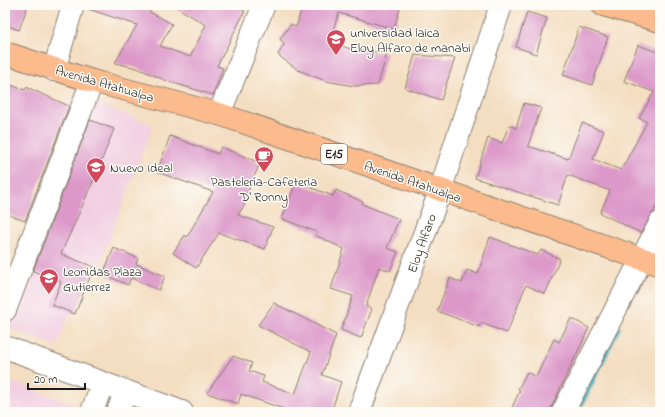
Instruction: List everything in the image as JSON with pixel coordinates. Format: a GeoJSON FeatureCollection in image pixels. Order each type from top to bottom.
{"type":"FeatureCollection","features":[{"type":"Feature","properties":{"kind":"highway"},"geometry":{"type":"LineString","coordinates":[[604,5],[660,21]]}},
{"type":"Feature","properties":{"kind":"highway","name":"Avenida Atahualpa"},"geometry":{"type":"LineString","coordinates":[[5,53],[92,81],[219,114],[440,191],[651,262]]}},
{"type":"Feature","properties":{"kind":"street"},"geometry":{"type":"LineString","coordinates":[[54,70],[73,5]]}},
{"type":"Feature","properties":{"kind":"street"},"geometry":{"type":"LineString","coordinates":[[219,114],[264,5]]}},
{"type":"Feature","properties":{"kind":"street","name":"Eloy Alfaro"},"geometry":{"type":"LineString","coordinates":[[359,412],[440,191],[501,5]]}},
{"type":"Feature","properties":{"kind":"street"},"geometry":{"type":"LineString","coordinates":[[5,310],[92,81]]}},
{"type":"Feature","properties":{"kind":"street"},"geometry":{"type":"LineString","coordinates":[[563,412],[651,262],[660,223]]}},
{"type":"Feature","properties":{"kind":"street"},"geometry":{"type":"LineString","coordinates":[[5,346],[102,384],[122,402],[182,412]]}},
{"type":"Feature","properties":{"kind":"street"},"geometry":{"type":"LineString","coordinates":[[92,412],[102,384]]}},
{"type":"Feature","properties":{"kind":"shaded area","name":"Nuevo Ideal"},"geometry":{"type":"Polygon","coordinates":[[[94,102],[153,125],[99,266],[89,262],[57,346],[8,328],[94,102]]]}},
{"type":"Feature","properties":{"kind":"shaded area"},"geometry":{"type":"Polygon","coordinates":[[[5,379],[80,407],[78,412],[5,412],[5,379]]]}},
{"type":"Feature","properties":{"kind":"building"},"geometry":{"type":"Polygon","coordinates":[[[5,5],[28,5],[19,30],[5,25],[5,5]]]}},
{"type":"Feature","properties":{"kind":"building"},"geometry":{"type":"Polygon","coordinates":[[[85,5],[137,5],[172,24],[160,46],[190,57],[206,25],[173,5],[233,5],[245,11],[217,66],[223,68],[213,95],[167,81],[137,68],[115,63],[137,25],[85,8],[85,5]]]}},
{"type":"Feature","properties":{"kind":"building"},"geometry":{"type":"Polygon","coordinates":[[[303,5],[401,5],[394,29],[339,13],[329,41],[353,50],[387,53],[378,85],[354,86],[326,81],[298,70],[278,55],[284,44],[280,39],[291,24],[296,27],[303,5]]]}},
{"type":"Feature","properties":{"kind":"building"},"geometry":{"type":"Polygon","coordinates":[[[527,12],[547,18],[536,54],[516,47],[527,12]]]}},
{"type":"Feature","properties":{"kind":"building"},"geometry":{"type":"Polygon","coordinates":[[[579,27],[608,37],[592,85],[563,75],[579,27]]]}},
{"type":"Feature","properties":{"kind":"building"},"geometry":{"type":"Polygon","coordinates":[[[638,45],[660,53],[660,200],[641,233],[600,213],[610,191],[568,175],[558,205],[475,178],[488,138],[502,143],[509,125],[516,128],[524,103],[541,108],[528,146],[568,159],[582,123],[604,131],[593,159],[621,170],[647,122],[639,118],[654,92],[624,81],[638,45]]]}},
{"type":"Feature","properties":{"kind":"building"},"geometry":{"type":"Polygon","coordinates":[[[415,55],[455,58],[441,100],[405,88],[415,55]]]}},
{"type":"Feature","properties":{"kind":"building"},"geometry":{"type":"Polygon","coordinates":[[[5,83],[25,90],[26,87],[69,106],[25,221],[5,213],[5,83]]]}},
{"type":"Feature","properties":{"kind":"building"},"geometry":{"type":"Polygon","coordinates":[[[90,120],[114,129],[95,177],[61,254],[94,267],[75,314],[52,305],[61,282],[33,271],[90,120]]]}},
{"type":"Feature","properties":{"kind":"building"},"geometry":{"type":"Polygon","coordinates":[[[170,136],[218,154],[221,147],[260,163],[243,203],[245,204],[238,215],[273,227],[265,249],[219,233],[196,268],[173,253],[185,235],[187,237],[213,192],[157,172],[170,136]]]}},
{"type":"Feature","properties":{"kind":"building"},"geometry":{"type":"Polygon","coordinates":[[[296,182],[333,196],[336,190],[363,202],[362,204],[399,219],[387,248],[398,252],[390,271],[379,267],[366,306],[372,309],[361,338],[341,330],[353,296],[331,289],[344,249],[315,235],[317,232],[282,219],[296,182]]]}},
{"type":"Feature","properties":{"kind":"building"},"geometry":{"type":"Polygon","coordinates":[[[490,237],[538,255],[541,250],[560,259],[545,294],[526,285],[507,333],[481,323],[479,327],[437,311],[450,278],[462,283],[467,270],[478,274],[490,237]]]}},
{"type":"Feature","properties":{"kind":"building"},"geometry":{"type":"Polygon","coordinates":[[[114,248],[138,258],[136,264],[165,276],[159,290],[131,278],[128,285],[103,274],[114,248]]]}},
{"type":"Feature","properties":{"kind":"building"},"geometry":{"type":"Polygon","coordinates":[[[274,303],[336,335],[322,375],[341,382],[331,412],[292,412],[241,394],[238,404],[207,393],[233,356],[252,363],[249,371],[264,376],[262,382],[295,394],[311,352],[258,325],[274,303]]]}},
{"type":"Feature","properties":{"kind":"building"},"geometry":{"type":"Polygon","coordinates":[[[571,318],[589,328],[549,412],[510,412],[520,390],[518,389],[527,372],[536,377],[554,339],[559,342],[571,318]]]}},
{"type":"Feature","properties":{"kind":"waterway"},"geometry":{"type":"LineString","coordinates":[[577,412],[618,328]]}},
{"type":"Feature","properties":{"kind":"place","name":"universidad laica Eloy Alfaro de manabi"},"geometry":{"type":"Point","coordinates":[336,56]}},
{"type":"Feature","properties":{"kind":"place","name":"Pastelería-Cafeteria D' Ronny"},"geometry":{"type":"Point","coordinates":[264,173]}},
{"type":"Feature","properties":{"kind":"place","name":"Nuevo Ideal"},"geometry":{"type":"Point","coordinates":[96,184]}},
{"type":"Feature","properties":{"kind":"place","name":"Leonidas Plaza Gutierrez"},"geometry":{"type":"Point","coordinates":[49,295]}}]}
